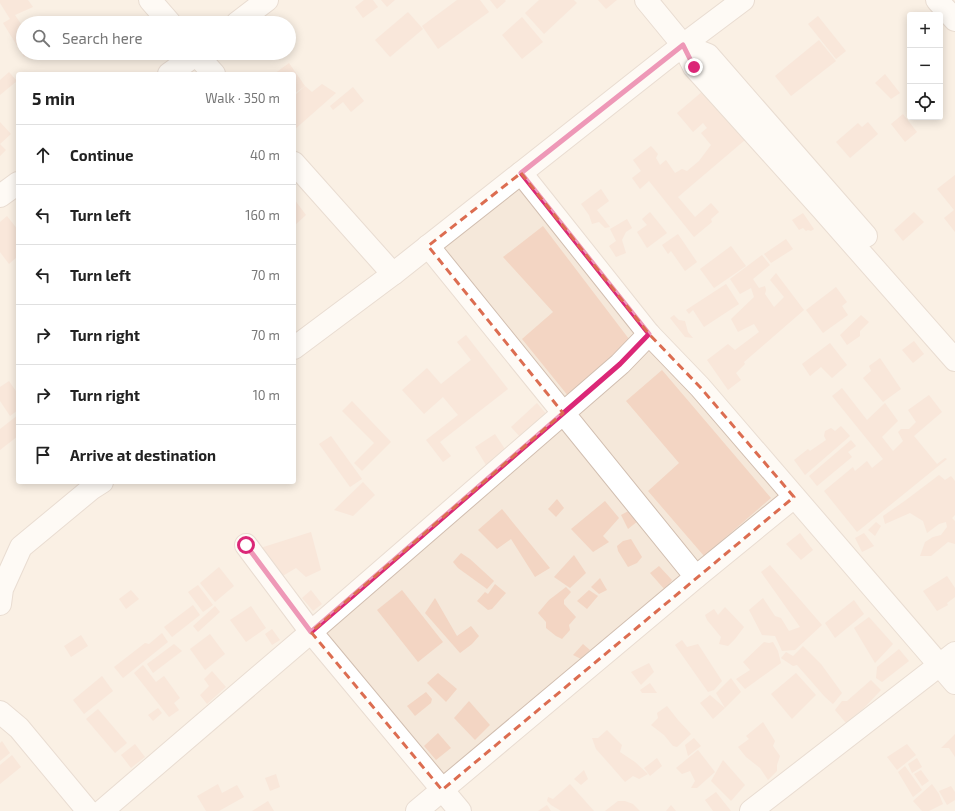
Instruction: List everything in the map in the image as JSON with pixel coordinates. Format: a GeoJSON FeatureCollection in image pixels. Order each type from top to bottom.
{"type":"FeatureCollection","features":[{"type":"Feature","properties":{"kind":"street"},"geometry":{"type":"LineString","coordinates":[[150,0],[164,16]]}},
{"type":"Feature","properties":{"kind":"street"},"geometry":{"type":"LineString","coordinates":[[246,16],[267,0]]}},
{"type":"Feature","properties":{"kind":"street"},"geometry":{"type":"LineString","coordinates":[[646,0],[683,45],[694,67],[827,214],[955,360]]}},
{"type":"Feature","properties":{"kind":"street"},"geometry":{"type":"LineString","coordinates":[[296,347],[393,274],[683,45],[743,0]]}},
{"type":"Feature","properties":{"kind":"street"},"geometry":{"type":"LineString","coordinates":[[937,0],[955,20]]}},
{"type":"Feature","properties":{"kind":"street"},"geometry":{"type":"LineString","coordinates":[[683,45],[708,55],[955,339]]}},
{"type":"Feature","properties":{"kind":"street"},"geometry":{"type":"LineString","coordinates":[[172,72],[187,60]]}},
{"type":"Feature","properties":{"kind":"street"},"geometry":{"type":"LineString","coordinates":[[202,60],[212,72]]}},
{"type":"Feature","properties":{"kind":"street"},"geometry":{"type":"LineString","coordinates":[[296,165],[393,274]]}},
{"type":"Feature","properties":{"kind":"street"},"geometry":{"type":"LineString","coordinates":[[521,173],[649,334],[700,387],[794,497],[948,659],[955,682]]}},
{"type":"Feature","properties":{"kind":"street"},"geometry":{"type":"LineString","coordinates":[[0,196],[16,184]]}},
{"type":"Feature","properties":{"kind":"street"},"geometry":{"type":"LineString","coordinates":[[428,246],[696,577]]}},
{"type":"Feature","properties":{"kind":"street"},"geometry":{"type":"LineString","coordinates":[[102,811],[620,364],[649,334]]}},
{"type":"Feature","properties":{"kind":"street"},"geometry":{"type":"LineString","coordinates":[[0,604],[2,589],[21,547],[99,484]]}},
{"type":"Feature","properties":{"kind":"street"},"geometry":{"type":"LineString","coordinates":[[417,811],[696,577],[794,497]]}},
{"type":"Feature","properties":{"kind":"street"},"geometry":{"type":"LineString","coordinates":[[246,545],[311,632],[460,811]]}},
{"type":"Feature","properties":{"kind":"street"},"geometry":{"type":"LineString","coordinates":[[751,811],[948,659]]}},
{"type":"Feature","properties":{"kind":"street"},"geometry":{"type":"LineString","coordinates":[[0,712],[19,728],[88,811]]}},
{"type":"Feature","properties":{"kind":"highlighted area"},"geometry":{"type":"Polygon","coordinates":[[[521,173],[649,334],[700,387],[794,497],[442,790],[311,632],[563,413],[428,246],[521,173]]]}},
{"type":"Feature","properties":{"kind":"shaded area"},"geometry":{"type":"Polygon","coordinates":[[[0,0],[955,0],[955,811],[0,811],[0,0]]]}},
{"type":"Feature","properties":{"kind":"building"},"geometry":{"type":"Polygon","coordinates":[[[0,0],[28,0],[33,7],[15,15],[16,44],[3,23],[10,19],[0,3],[0,0]]]}},
{"type":"Feature","properties":{"kind":"building"},"geometry":{"type":"Polygon","coordinates":[[[364,0],[373,0],[378,7],[363,18],[355,7],[364,0]]]}},
{"type":"Feature","properties":{"kind":"building"},"geometry":{"type":"Polygon","coordinates":[[[381,0],[395,0],[387,7],[381,0]]]}},
{"type":"Feature","properties":{"kind":"building"},"geometry":{"type":"Polygon","coordinates":[[[457,0],[480,0],[489,12],[438,49],[422,26],[457,0]]]}},
{"type":"Feature","properties":{"kind":"building"},"geometry":{"type":"Polygon","coordinates":[[[490,0],[505,0],[506,1],[497,9],[490,0]]]}},
{"type":"Feature","properties":{"kind":"building"},"geometry":{"type":"Polygon","coordinates":[[[539,0],[574,0],[577,3],[544,34],[525,13],[539,0]]]}},
{"type":"Feature","properties":{"kind":"building"},"geometry":{"type":"Polygon","coordinates":[[[598,0],[617,0],[606,9],[598,0]]]}},
{"type":"Feature","properties":{"kind":"building"},"geometry":{"type":"Polygon","coordinates":[[[408,12],[423,29],[390,57],[375,40],[408,12]]]}},
{"type":"Feature","properties":{"kind":"building"},"geometry":{"type":"Polygon","coordinates":[[[818,16],[846,51],[836,59],[808,24],[818,16]]]}},
{"type":"Feature","properties":{"kind":"building"},"geometry":{"type":"Polygon","coordinates":[[[522,17],[543,42],[522,59],[502,35],[522,17]]]}},
{"type":"Feature","properties":{"kind":"building"},"geometry":{"type":"Polygon","coordinates":[[[819,40],[836,61],[791,96],[775,76],[819,40]]]}},
{"type":"Feature","properties":{"kind":"building"},"geometry":{"type":"Polygon","coordinates":[[[289,63],[295,72],[277,72],[289,63]]]}},
{"type":"Feature","properties":{"kind":"building"},"geometry":{"type":"Polygon","coordinates":[[[9,72],[16,82],[0,95],[0,80],[9,72]]]}},
{"type":"Feature","properties":{"kind":"building"},"geometry":{"type":"Polygon","coordinates":[[[296,73],[305,86],[296,93],[296,73]]]}},
{"type":"Feature","properties":{"kind":"building"},"geometry":{"type":"Polygon","coordinates":[[[885,74],[900,93],[891,99],[875,83],[885,74]]]}},
{"type":"Feature","properties":{"kind":"building"},"geometry":{"type":"Polygon","coordinates":[[[322,84],[336,93],[296,128],[296,94],[305,86],[312,92],[322,84]]]}},
{"type":"Feature","properties":{"kind":"building"},"geometry":{"type":"Polygon","coordinates":[[[353,87],[364,101],[351,112],[343,102],[333,110],[330,106],[353,87]]]}},
{"type":"Feature","properties":{"kind":"building"},"geometry":{"type":"Polygon","coordinates":[[[703,91],[745,140],[678,197],[695,217],[711,203],[719,212],[711,219],[712,222],[694,237],[649,181],[640,189],[632,178],[641,171],[633,160],[651,146],[658,154],[656,158],[660,165],[666,160],[675,173],[682,169],[687,171],[699,161],[711,145],[701,133],[707,128],[703,123],[693,132],[677,113],[703,91]]]}},
{"type":"Feature","properties":{"kind":"building"},"geometry":{"type":"Polygon","coordinates":[[[903,114],[917,132],[905,142],[891,124],[903,114]]]}},
{"type":"Feature","properties":{"kind":"building"},"geometry":{"type":"Polygon","coordinates":[[[0,122],[11,134],[0,144],[0,122]]]}},
{"type":"Feature","properties":{"kind":"building"},"geometry":{"type":"Polygon","coordinates":[[[868,122],[878,134],[850,158],[836,142],[858,123],[862,127],[868,122]]]}},
{"type":"Feature","properties":{"kind":"building"},"geometry":{"type":"Polygon","coordinates":[[[0,144],[6,150],[0,156],[0,144]]]}},
{"type":"Feature","properties":{"kind":"building"},"geometry":{"type":"Polygon","coordinates":[[[955,175],[955,232],[944,218],[954,210],[937,189],[955,175]]]}},
{"type":"Feature","properties":{"kind":"building"},"geometry":{"type":"Polygon","coordinates":[[[601,189],[609,201],[597,210],[610,227],[605,228],[599,222],[592,224],[589,215],[581,204],[601,189]]]}},
{"type":"Feature","properties":{"kind":"building"},"geometry":{"type":"Polygon","coordinates":[[[296,202],[306,215],[296,224],[296,202]]]}},
{"type":"Feature","properties":{"kind":"building"},"geometry":{"type":"Polygon","coordinates":[[[650,212],[667,233],[647,248],[637,232],[647,225],[642,219],[650,212]]]}},
{"type":"Feature","properties":{"kind":"building"},"geometry":{"type":"Polygon","coordinates":[[[914,212],[924,222],[903,241],[894,230],[914,212]]]}},
{"type":"Feature","properties":{"kind":"building"},"geometry":{"type":"Polygon","coordinates":[[[803,213],[814,229],[811,231],[806,231],[803,228],[799,230],[792,220],[803,213]]]}},
{"type":"Feature","properties":{"kind":"building"},"geometry":{"type":"Polygon","coordinates":[[[7,216],[16,227],[16,258],[9,264],[0,252],[0,222],[7,216]]]}},
{"type":"Feature","properties":{"kind":"building"},"geometry":{"type":"Polygon","coordinates":[[[627,219],[632,228],[626,232],[622,240],[626,253],[616,257],[609,246],[616,241],[610,229],[627,219]]]}},
{"type":"Feature","properties":{"kind":"building"},"geometry":{"type":"Polygon","coordinates":[[[543,226],[632,343],[569,397],[522,339],[553,312],[503,257],[543,226]]]}},
{"type":"Feature","properties":{"kind":"building"},"geometry":{"type":"Polygon","coordinates":[[[678,234],[697,262],[685,271],[671,251],[668,254],[662,245],[678,234]]]}},
{"type":"Feature","properties":{"kind":"building"},"geometry":{"type":"Polygon","coordinates":[[[786,239],[793,249],[771,263],[764,254],[786,239]]]}},
{"type":"Feature","properties":{"kind":"building"},"geometry":{"type":"Polygon","coordinates":[[[731,246],[746,266],[714,288],[700,269],[731,246]]]}},
{"type":"Feature","properties":{"kind":"building"},"geometry":{"type":"Polygon","coordinates":[[[762,255],[770,265],[753,279],[759,288],[765,286],[765,294],[774,307],[784,297],[770,280],[776,273],[804,310],[744,362],[745,364],[736,373],[741,380],[728,390],[707,360],[728,344],[735,350],[759,332],[754,324],[738,332],[731,319],[754,297],[751,288],[740,294],[730,279],[762,255]]]}},
{"type":"Feature","properties":{"kind":"building"},"geometry":{"type":"Polygon","coordinates":[[[726,284],[739,304],[704,327],[693,310],[689,314],[686,310],[726,284]]]}},
{"type":"Feature","properties":{"kind":"building"},"geometry":{"type":"Polygon","coordinates":[[[836,287],[847,302],[842,306],[848,315],[823,333],[806,310],[836,287]]]}},
{"type":"Feature","properties":{"kind":"building"},"geometry":{"type":"Polygon","coordinates":[[[674,315],[679,320],[685,321],[688,332],[693,338],[685,337],[670,318],[674,315]]]}},
{"type":"Feature","properties":{"kind":"building"},"geometry":{"type":"Polygon","coordinates":[[[861,315],[869,322],[860,331],[860,336],[847,345],[840,335],[861,315]]]}},
{"type":"Feature","properties":{"kind":"building"},"geometry":{"type":"Polygon","coordinates":[[[466,335],[508,389],[440,442],[451,456],[443,462],[426,440],[458,415],[443,397],[424,414],[402,390],[427,368],[441,384],[471,360],[457,342],[466,335]]]}},
{"type":"Feature","properties":{"kind":"building"},"geometry":{"type":"Polygon","coordinates":[[[914,341],[924,354],[913,363],[902,350],[914,341]]]}},
{"type":"Feature","properties":{"kind":"building"},"geometry":{"type":"Polygon","coordinates":[[[830,343],[847,365],[832,378],[821,367],[810,376],[802,364],[830,343]]]}},
{"type":"Feature","properties":{"kind":"building"},"geometry":{"type":"Polygon","coordinates":[[[880,358],[901,389],[883,402],[863,378],[871,371],[869,366],[880,358]]]}},
{"type":"Feature","properties":{"kind":"building"},"geometry":{"type":"Polygon","coordinates":[[[662,370],[771,498],[704,556],[648,491],[679,463],[626,401],[662,370]]]}},
{"type":"Feature","properties":{"kind":"building"},"geometry":{"type":"Polygon","coordinates":[[[9,381],[16,391],[16,412],[10,416],[0,401],[0,387],[9,381]]]}},
{"type":"Feature","properties":{"kind":"building"},"geometry":{"type":"Polygon","coordinates":[[[842,388],[867,420],[885,403],[898,421],[882,437],[893,451],[903,441],[898,432],[901,429],[909,429],[916,422],[908,410],[929,395],[942,412],[914,436],[937,464],[945,458],[947,459],[857,532],[824,491],[853,467],[855,471],[867,461],[872,468],[883,459],[832,396],[842,388]]]}},
{"type":"Feature","properties":{"kind":"building"},"geometry":{"type":"Polygon","coordinates":[[[352,401],[391,442],[362,471],[354,463],[374,443],[342,411],[352,401]]]}},
{"type":"Feature","properties":{"kind":"building"},"geometry":{"type":"Polygon","coordinates":[[[537,403],[548,416],[522,439],[511,427],[537,403]]]}},
{"type":"Feature","properties":{"kind":"building"},"geometry":{"type":"Polygon","coordinates":[[[16,417],[16,438],[0,450],[0,429],[16,417]]]}},
{"type":"Feature","properties":{"kind":"building"},"geometry":{"type":"Polygon","coordinates":[[[841,426],[850,436],[805,475],[794,460],[808,449],[810,451],[826,440],[824,436],[825,431],[831,428],[835,431],[841,426]]]}},
{"type":"Feature","properties":{"kind":"building"},"geometry":{"type":"Polygon","coordinates":[[[495,434],[507,452],[486,465],[475,447],[495,434]]]}},
{"type":"Feature","properties":{"kind":"building"},"geometry":{"type":"Polygon","coordinates":[[[331,436],[362,479],[350,487],[319,444],[331,436]]]}},
{"type":"Feature","properties":{"kind":"building"},"geometry":{"type":"Polygon","coordinates":[[[851,440],[856,446],[848,452],[852,457],[817,486],[809,476],[851,440]]]}},
{"type":"Feature","properties":{"kind":"building"},"geometry":{"type":"Polygon","coordinates":[[[939,475],[945,480],[951,476],[955,481],[955,515],[952,518],[955,521],[955,544],[948,542],[931,556],[920,556],[925,542],[933,537],[941,535],[947,527],[946,522],[939,524],[927,533],[923,521],[910,513],[885,524],[883,516],[939,475]]]}},
{"type":"Feature","properties":{"kind":"building"},"geometry":{"type":"Polygon","coordinates":[[[363,482],[375,495],[353,516],[334,510],[363,482]]]}},
{"type":"Feature","properties":{"kind":"building"},"geometry":{"type":"Polygon","coordinates":[[[557,499],[564,508],[556,517],[548,509],[557,499]]]}},
{"type":"Feature","properties":{"kind":"building"},"geometry":{"type":"Polygon","coordinates":[[[605,501],[619,518],[603,536],[609,542],[593,552],[571,529],[605,501]]]}},
{"type":"Feature","properties":{"kind":"building"},"geometry":{"type":"Polygon","coordinates":[[[502,509],[550,568],[535,577],[511,539],[497,549],[478,530],[502,509]]]}},
{"type":"Feature","properties":{"kind":"building"},"geometry":{"type":"Polygon","coordinates":[[[632,509],[638,521],[628,529],[621,515],[632,509]]]}},
{"type":"Feature","properties":{"kind":"building"},"geometry":{"type":"Polygon","coordinates":[[[876,522],[881,526],[875,536],[868,530],[876,522]]]}},
{"type":"Feature","properties":{"kind":"building"},"geometry":{"type":"Polygon","coordinates":[[[311,532],[321,570],[306,577],[296,568],[281,577],[257,549],[311,532]]]}},
{"type":"Feature","properties":{"kind":"building"},"geometry":{"type":"Polygon","coordinates":[[[800,533],[813,550],[801,560],[786,544],[800,533]]]}},
{"type":"Feature","properties":{"kind":"building"},"geometry":{"type":"Polygon","coordinates":[[[864,533],[874,546],[862,552],[855,538],[864,533]]]}},
{"type":"Feature","properties":{"kind":"building"},"geometry":{"type":"Polygon","coordinates":[[[631,539],[642,557],[637,563],[628,567],[618,551],[617,546],[623,541],[631,539]]]}},
{"type":"Feature","properties":{"kind":"building"},"geometry":{"type":"Polygon","coordinates":[[[461,553],[470,559],[494,581],[487,589],[458,568],[453,562],[461,553]]]}},
{"type":"Feature","properties":{"kind":"building"},"geometry":{"type":"Polygon","coordinates":[[[574,555],[586,573],[570,588],[554,577],[574,555]]]}},
{"type":"Feature","properties":{"kind":"building"},"geometry":{"type":"Polygon","coordinates":[[[770,565],[822,625],[795,650],[782,651],[775,636],[762,635],[749,610],[763,598],[775,616],[781,618],[789,631],[800,627],[761,572],[770,565]]]}},
{"type":"Feature","properties":{"kind":"building"},"geometry":{"type":"Polygon","coordinates":[[[659,566],[672,580],[665,590],[650,573],[659,566]]]}},
{"type":"Feature","properties":{"kind":"building"},"geometry":{"type":"Polygon","coordinates":[[[219,567],[234,586],[215,602],[200,583],[219,567]]]}},
{"type":"Feature","properties":{"kind":"building"},"geometry":{"type":"Polygon","coordinates":[[[947,576],[955,588],[955,597],[947,603],[948,605],[937,611],[923,591],[947,576]]]}},
{"type":"Feature","properties":{"kind":"building"},"geometry":{"type":"Polygon","coordinates":[[[600,578],[607,590],[599,594],[591,587],[600,578]]]}},
{"type":"Feature","properties":{"kind":"building"},"geometry":{"type":"Polygon","coordinates":[[[495,584],[506,593],[492,609],[488,610],[477,601],[485,592],[488,594],[495,584]]]}},
{"type":"Feature","properties":{"kind":"building"},"geometry":{"type":"Polygon","coordinates":[[[198,585],[213,605],[203,612],[188,592],[198,585]]]}},
{"type":"Feature","properties":{"kind":"building"},"geometry":{"type":"Polygon","coordinates":[[[566,587],[571,592],[564,600],[564,604],[576,617],[569,625],[570,630],[562,639],[546,628],[546,622],[538,613],[549,600],[566,587]]]}},
{"type":"Feature","properties":{"kind":"building"},"geometry":{"type":"Polygon","coordinates":[[[131,590],[139,599],[126,609],[119,599],[131,590]]]}},
{"type":"Feature","properties":{"kind":"building"},"geometry":{"type":"Polygon","coordinates":[[[311,590],[322,604],[313,611],[302,598],[311,590]]]}},
{"type":"Feature","properties":{"kind":"building"},"geometry":{"type":"Polygon","coordinates":[[[402,590],[443,642],[418,662],[377,610],[402,590]]]}},
{"type":"Feature","properties":{"kind":"building"},"geometry":{"type":"Polygon","coordinates":[[[589,590],[598,596],[587,609],[577,601],[589,590]]]}},
{"type":"Feature","properties":{"kind":"building"},"geometry":{"type":"Polygon","coordinates":[[[435,598],[457,636],[471,626],[479,636],[472,644],[460,653],[425,613],[435,598]]]}},
{"type":"Feature","properties":{"kind":"building"},"geometry":{"type":"Polygon","coordinates":[[[854,600],[864,614],[835,638],[825,623],[854,600]]]}},
{"type":"Feature","properties":{"kind":"building"},"geometry":{"type":"Polygon","coordinates":[[[193,605],[200,615],[172,637],[164,627],[193,605]]]}},
{"type":"Feature","properties":{"kind":"building"},"geometry":{"type":"Polygon","coordinates":[[[215,606],[220,612],[198,632],[193,626],[215,606]]]}},
{"type":"Feature","properties":{"kind":"building"},"geometry":{"type":"Polygon","coordinates":[[[251,606],[266,628],[246,642],[230,620],[251,606]]]}},
{"type":"Feature","properties":{"kind":"building"},"geometry":{"type":"Polygon","coordinates":[[[725,607],[744,627],[728,646],[719,644],[721,637],[707,620],[705,615],[714,609],[718,615],[725,607]]]}},
{"type":"Feature","properties":{"kind":"building"},"geometry":{"type":"Polygon","coordinates":[[[869,617],[893,644],[875,663],[854,628],[869,617]]]}},
{"type":"Feature","properties":{"kind":"building"},"geometry":{"type":"Polygon","coordinates":[[[272,629],[280,640],[272,645],[265,634],[272,629]]]}},
{"type":"Feature","properties":{"kind":"building"},"geometry":{"type":"Polygon","coordinates":[[[162,633],[168,642],[123,678],[114,667],[145,643],[149,644],[162,633]]]}},
{"type":"Feature","properties":{"kind":"building"},"geometry":{"type":"Polygon","coordinates":[[[210,634],[225,654],[205,670],[190,649],[210,634]]]}},
{"type":"Feature","properties":{"kind":"building"},"geometry":{"type":"Polygon","coordinates":[[[81,635],[88,646],[71,657],[64,646],[81,635]]]}},
{"type":"Feature","properties":{"kind":"building"},"geometry":{"type":"Polygon","coordinates":[[[682,640],[687,647],[698,644],[722,681],[714,690],[708,692],[675,645],[682,640]]]}},
{"type":"Feature","properties":{"kind":"building"},"geometry":{"type":"Polygon","coordinates":[[[764,642],[773,642],[778,651],[781,663],[745,689],[736,679],[750,670],[743,662],[764,642]]]}},
{"type":"Feature","properties":{"kind":"building"},"geometry":{"type":"Polygon","coordinates":[[[174,644],[182,651],[153,673],[147,664],[174,644]]]}},
{"type":"Feature","properties":{"kind":"building"},"geometry":{"type":"Polygon","coordinates":[[[583,644],[590,650],[581,659],[573,655],[583,644]]]}},
{"type":"Feature","properties":{"kind":"building"},"geometry":{"type":"Polygon","coordinates":[[[803,646],[821,664],[842,693],[833,704],[797,665],[793,666],[781,658],[786,652],[793,656],[803,646]]]}},
{"type":"Feature","properties":{"kind":"building"},"geometry":{"type":"Polygon","coordinates":[[[899,649],[909,661],[882,682],[876,678],[877,667],[899,649]]]}},
{"type":"Feature","properties":{"kind":"building"},"geometry":{"type":"Polygon","coordinates":[[[649,663],[654,672],[641,685],[631,672],[649,663]]]}},
{"type":"Feature","properties":{"kind":"building"},"geometry":{"type":"Polygon","coordinates":[[[143,665],[156,682],[164,676],[180,698],[174,703],[179,710],[169,717],[134,673],[143,665]]]}},
{"type":"Feature","properties":{"kind":"building"},"geometry":{"type":"Polygon","coordinates":[[[212,671],[226,687],[207,704],[200,695],[209,686],[204,679],[212,671]]]}},
{"type":"Feature","properties":{"kind":"building"},"geometry":{"type":"Polygon","coordinates":[[[438,673],[457,689],[446,702],[427,683],[438,673]]]}},
{"type":"Feature","properties":{"kind":"building"},"geometry":{"type":"Polygon","coordinates":[[[796,673],[816,695],[792,719],[771,694],[796,673]]]}},
{"type":"Feature","properties":{"kind":"building"},"geometry":{"type":"Polygon","coordinates":[[[102,676],[113,691],[84,714],[73,700],[102,676]]]}},
{"type":"Feature","properties":{"kind":"building"},"geometry":{"type":"Polygon","coordinates":[[[731,678],[741,692],[725,708],[716,693],[731,678]]]}},
{"type":"Feature","properties":{"kind":"building"},"geometry":{"type":"Polygon","coordinates":[[[871,680],[881,690],[864,708],[846,723],[835,710],[842,701],[847,701],[871,680]]]}},
{"type":"Feature","properties":{"kind":"building"},"geometry":{"type":"Polygon","coordinates":[[[650,683],[657,693],[642,693],[640,690],[650,683]]]}},
{"type":"Feature","properties":{"kind":"building"},"geometry":{"type":"Polygon","coordinates":[[[426,692],[432,699],[431,703],[415,716],[407,706],[426,692]]]}},
{"type":"Feature","properties":{"kind":"building"},"geometry":{"type":"Polygon","coordinates":[[[710,695],[725,708],[713,719],[700,703],[710,695]]]}},
{"type":"Feature","properties":{"kind":"building"},"geometry":{"type":"Polygon","coordinates":[[[469,701],[490,725],[475,740],[454,718],[469,701]]]}},
{"type":"Feature","properties":{"kind":"building"},"geometry":{"type":"Polygon","coordinates":[[[667,706],[691,734],[677,747],[673,746],[664,735],[651,725],[658,718],[657,713],[667,706]]]}},
{"type":"Feature","properties":{"kind":"building"},"geometry":{"type":"Polygon","coordinates":[[[158,708],[162,713],[153,721],[148,715],[158,708]]]}},
{"type":"Feature","properties":{"kind":"building"},"geometry":{"type":"Polygon","coordinates":[[[98,709],[127,743],[115,753],[86,719],[98,709]]]}},
{"type":"Feature","properties":{"kind":"building"},"geometry":{"type":"Polygon","coordinates":[[[763,722],[775,741],[773,746],[780,756],[777,771],[768,780],[760,768],[746,757],[738,747],[749,739],[746,736],[763,722]]]}},
{"type":"Feature","properties":{"kind":"building"},"geometry":{"type":"Polygon","coordinates":[[[607,730],[622,745],[620,752],[635,762],[648,774],[639,779],[633,776],[625,782],[596,749],[592,738],[598,738],[607,730]]]}},
{"type":"Feature","properties":{"kind":"building"},"geometry":{"type":"Polygon","coordinates":[[[438,733],[451,748],[436,760],[424,746],[438,733]]]}},
{"type":"Feature","properties":{"kind":"building"},"geometry":{"type":"Polygon","coordinates":[[[955,734],[955,757],[949,748],[941,748],[955,734]]]}},
{"type":"Feature","properties":{"kind":"building"},"geometry":{"type":"Polygon","coordinates":[[[694,738],[701,746],[688,756],[685,745],[694,738]]]}},
{"type":"Feature","properties":{"kind":"building"},"geometry":{"type":"Polygon","coordinates":[[[2,741],[10,753],[0,761],[0,743],[2,741]]]}},
{"type":"Feature","properties":{"kind":"building"},"geometry":{"type":"Polygon","coordinates":[[[135,744],[145,757],[131,768],[121,755],[135,744]]]}},
{"type":"Feature","properties":{"kind":"building"},"geometry":{"type":"Polygon","coordinates":[[[907,744],[916,755],[897,770],[887,757],[907,744]]]}},
{"type":"Feature","properties":{"kind":"building"},"geometry":{"type":"Polygon","coordinates":[[[698,750],[715,772],[697,788],[691,788],[695,781],[690,771],[682,774],[676,768],[698,750]]]}},
{"type":"Feature","properties":{"kind":"building"},"geometry":{"type":"Polygon","coordinates":[[[12,755],[21,767],[0,784],[0,765],[12,755]]]}},
{"type":"Feature","properties":{"kind":"building"},"geometry":{"type":"Polygon","coordinates":[[[657,758],[662,766],[650,776],[644,768],[657,758]]]}},
{"type":"Feature","properties":{"kind":"building"},"geometry":{"type":"Polygon","coordinates":[[[917,758],[922,767],[912,773],[908,764],[917,758]]]}},
{"type":"Feature","properties":{"kind":"building"},"geometry":{"type":"Polygon","coordinates":[[[723,760],[745,785],[731,801],[711,781],[723,760]]]}},
{"type":"Feature","properties":{"kind":"building"},"geometry":{"type":"Polygon","coordinates":[[[905,766],[922,790],[913,797],[898,772],[905,766]]]}},
{"type":"Feature","properties":{"kind":"building"},"geometry":{"type":"Polygon","coordinates":[[[584,770],[588,779],[581,785],[574,779],[584,770]]]}},
{"type":"Feature","properties":{"kind":"building"},"geometry":{"type":"Polygon","coordinates":[[[921,770],[929,781],[922,786],[914,774],[921,770]]]}},
{"type":"Feature","properties":{"kind":"building"},"geometry":{"type":"Polygon","coordinates":[[[276,774],[280,787],[270,791],[265,778],[276,774]]]}},
{"type":"Feature","properties":{"kind":"building"},"geometry":{"type":"Polygon","coordinates":[[[218,784],[222,793],[237,785],[244,797],[219,811],[206,811],[197,796],[218,784]]]}},
{"type":"Feature","properties":{"kind":"building"},"geometry":{"type":"Polygon","coordinates":[[[570,784],[594,811],[561,811],[547,801],[548,797],[553,799],[570,784]]]}},
{"type":"Feature","properties":{"kind":"building"},"geometry":{"type":"Polygon","coordinates":[[[932,784],[939,794],[943,804],[929,811],[922,811],[913,801],[932,784]]]}},
{"type":"Feature","properties":{"kind":"building"},"geometry":{"type":"Polygon","coordinates":[[[951,786],[955,792],[955,800],[947,805],[939,791],[951,786]]]}},
{"type":"Feature","properties":{"kind":"building"},"geometry":{"type":"Polygon","coordinates":[[[716,792],[731,811],[713,811],[705,800],[716,792]]]}},
{"type":"Feature","properties":{"kind":"building"},"geometry":{"type":"Polygon","coordinates":[[[268,801],[274,811],[252,811],[268,801]]]}},
{"type":"Feature","properties":{"kind":"building"},"geometry":{"type":"Polygon","coordinates":[[[618,801],[625,801],[633,804],[640,811],[605,811],[618,801]]]}},
{"type":"Feature","properties":{"kind":"building"},"geometry":{"type":"Polygon","coordinates":[[[547,805],[551,811],[538,811],[547,805]]]}},
{"type":"Feature","properties":{"kind":"building"},"geometry":{"type":"Polygon","coordinates":[[[671,805],[676,811],[666,811],[671,805]]]}},
{"type":"Feature","properties":{"kind":"route"},"geometry":{"type":"LineString","coordinates":[[246,545],[311,632],[620,364],[649,334],[521,173],[683,45],[694,67]]}}]}
